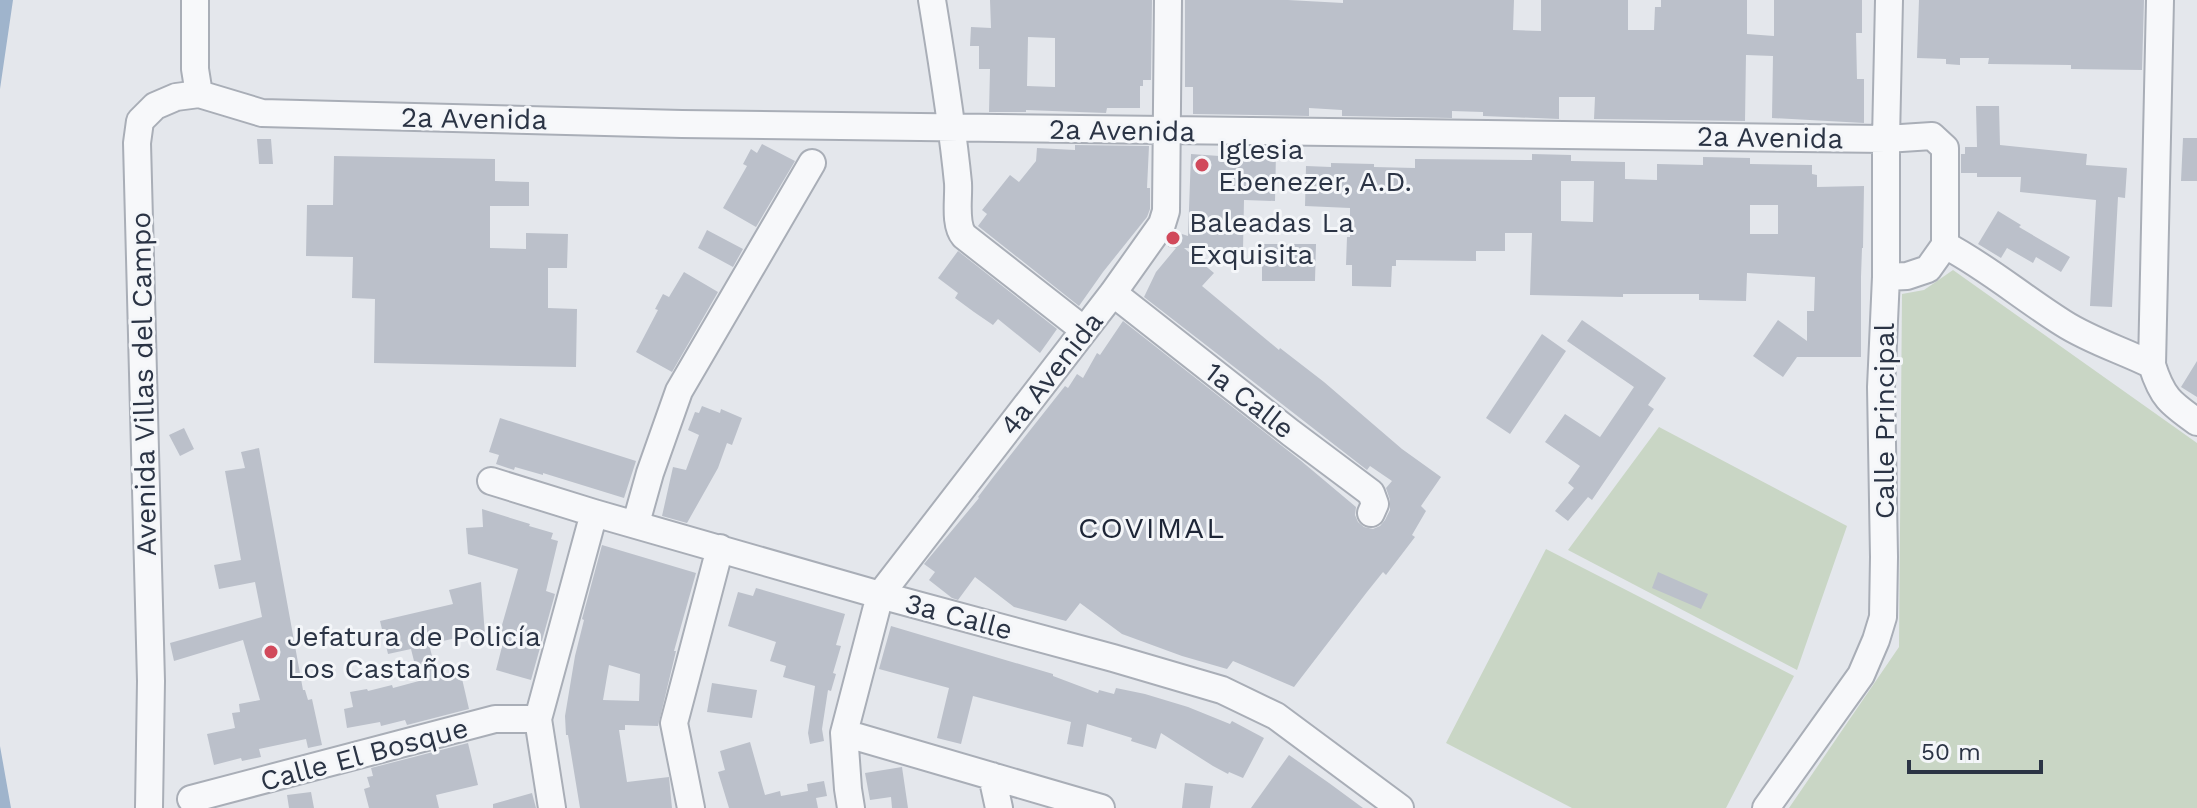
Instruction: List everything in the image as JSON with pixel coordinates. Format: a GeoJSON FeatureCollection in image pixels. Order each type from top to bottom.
{"type":"FeatureCollection","features":[{"type":"Feature","properties":{"kind":"street"},"geometry":{"type":"LineString","coordinates":[[195,0],[195,69],[199,94]]}},
{"type":"Feature","properties":{"kind":"street"},"geometry":{"type":"LineString","coordinates":[[932,0],[952,128],[959,231],[1084,330]]}},
{"type":"Feature","properties":{"kind":"street","name":"4a Avenida"},"geometry":{"type":"LineString","coordinates":[[880,595],[1113,293],[1165,218],[1168,0]]}},
{"type":"Feature","properties":{"kind":"street","name":"Calle Principal"},"geometry":{"type":"LineString","coordinates":[[1766,808],[1861,675],[1883,617],[1881,387],[1886,277],[1889,0]]}},
{"type":"Feature","properties":{"kind":"street"},"geometry":{"type":"LineString","coordinates":[[2155,375],[2160,0]]}},
{"type":"Feature","properties":{"kind":"street","name":"2a Avenida"},"geometry":{"type":"LineString","coordinates":[[199,94],[262,113],[682,124],[1886,139],[1932,136],[1945,148],[1945,245]]}},
{"type":"Feature","properties":{"kind":"street","name":"Avenida Villas del Campo"},"geometry":{"type":"LineString","coordinates":[[149,808],[151,681],[137,143],[140,121],[155,106],[176,97],[199,94]]}},
{"type":"Feature","properties":{"kind":"street"},"geometry":{"type":"LineString","coordinates":[[636,523],[679,391],[812,163]]}},
{"type":"Feature","properties":{"kind":"street"},"geometry":{"type":"LineString","coordinates":[[1886,277],[1907,276],[1928,269],[1945,245],[1980,264],[2064,324],[2155,375],[2171,403],[2197,422]]}},
{"type":"Feature","properties":{"kind":"street","name":"1a Calle"},"geometry":{"type":"LineString","coordinates":[[1113,293],[1371,493],[1375,504],[1371,513]]}},
{"type":"Feature","properties":{"kind":"street","name":"3a Calle"},"geometry":{"type":"LineString","coordinates":[[491,481],[880,595],[1222,690],[1276,716],[1400,808]]}},
{"type":"Feature","properties":{"kind":"street"},"geometry":{"type":"LineString","coordinates":[[552,808],[538,719],[594,513]]}},
{"type":"Feature","properties":{"kind":"street"},"geometry":{"type":"LineString","coordinates":[[691,808],[674,723],[720,548]]}},
{"type":"Feature","properties":{"kind":"street"},"geometry":{"type":"LineString","coordinates":[[851,808],[844,733],[880,595]]}},
{"type":"Feature","properties":{"kind":"street","name":"Calle El Bosque"},"geometry":{"type":"LineString","coordinates":[[191,799],[495,719],[538,719]]}},
{"type":"Feature","properties":{"kind":"street"},"geometry":{"type":"LineString","coordinates":[[844,733],[1101,808]]}},
{"type":"Feature","properties":{"kind":"street"},"geometry":{"type":"LineString","coordinates":[[992,776],[999,808]]}},
{"type":"Feature","properties":{"kind":"green space"},"geometry":{"type":"Polygon","coordinates":[[[1953,270],[2197,443],[2197,808],[1789,808],[1899,647],[1902,294],[1924,290],[1953,270]]]}},
{"type":"Feature","properties":{"kind":"green space"},"geometry":{"type":"Polygon","coordinates":[[[1659,427],[1847,526],[1797,670],[1568,550],[1659,427]]]}},
{"type":"Feature","properties":{"kind":"green space"},"geometry":{"type":"Polygon","coordinates":[[[1546,549],[1794,676],[1726,808],[1572,808],[1446,743],[1546,549]]]}},
{"type":"Feature","properties":{"kind":"water"},"geometry":{"type":"Polygon","coordinates":[[[0,0],[13,0],[0,89],[0,0]]]}},
{"type":"Feature","properties":{"kind":"water"},"geometry":{"type":"Polygon","coordinates":[[[0,746],[11,808],[0,808],[0,746]]]}},
{"type":"Feature","properties":{"kind":"building"},"geometry":{"type":"Polygon","coordinates":[[[990,0],[1152,0],[1151,80],[1143,80],[1143,86],[1140,86],[1140,108],[1107,108],[1106,113],[989,112],[990,69],[979,69],[979,46],[970,46],[971,27],[991,28],[990,0]],[[1028,37],[1027,86],[1055,87],[1055,38],[1028,37]]]}},
{"type":"Feature","properties":{"kind":"building"},"geometry":{"type":"Polygon","coordinates":[[[1185,0],[1343,3],[1343,0],[1514,0],[1513,30],[1541,31],[1541,0],[1628,0],[1628,30],[1654,30],[1655,7],[1661,7],[1661,0],[1747,0],[1747,34],[1774,36],[1774,0],[1862,0],[1862,33],[1856,33],[1857,79],[1864,79],[1864,123],[1772,118],[1773,56],[1746,55],[1745,121],[1594,119],[1595,97],[1559,97],[1559,119],[1483,116],[1483,112],[1452,111],[1452,118],[1342,116],[1342,110],[1309,108],[1309,116],[1193,114],[1193,87],[1185,87],[1185,0]]]}},
{"type":"Feature","properties":{"kind":"building"},"geometry":{"type":"Polygon","coordinates":[[[1919,0],[2144,0],[2142,70],[1988,64],[1989,58],[1960,58],[1960,65],[1946,64],[1946,59],[1917,58],[1919,0]]]}},
{"type":"Feature","properties":{"kind":"building"},"geometry":{"type":"Polygon","coordinates":[[[1976,106],[1999,106],[2000,145],[2087,154],[2086,165],[2127,168],[2125,198],[2118,197],[2112,307],[2090,306],[2096,200],[2020,192],[2021,177],[1977,177],[1977,173],[1961,173],[1961,154],[1965,154],[1965,147],[1977,147],[1976,106]]]}},
{"type":"Feature","properties":{"kind":"building"},"geometry":{"type":"Polygon","coordinates":[[[2183,138],[2197,138],[2197,181],[2181,181],[2183,138]]]}},
{"type":"Feature","properties":{"kind":"building"},"geometry":{"type":"Polygon","coordinates":[[[257,139],[271,139],[273,164],[259,164],[257,139]]]}},
{"type":"Feature","properties":{"kind":"building"},"geometry":{"type":"Polygon","coordinates":[[[762,144],[795,161],[756,227],[723,208],[747,166],[743,164],[751,149],[757,153],[762,144]]]}},
{"type":"Feature","properties":{"kind":"building"},"geometry":{"type":"Polygon","coordinates":[[[1075,145],[1149,146],[1147,188],[1150,188],[1150,209],[1147,217],[1079,306],[978,226],[987,214],[982,210],[1010,175],[1019,182],[1036,161],[1037,148],[1075,150],[1075,145]]]}},
{"type":"Feature","properties":{"kind":"building"},"geometry":{"type":"Polygon","coordinates":[[[1262,152],[1276,152],[1275,201],[1244,200],[1243,250],[1184,248],[1214,273],[1202,286],[1279,350],[1324,382],[1402,449],[1441,477],[1421,506],[1426,511],[1412,535],[1415,537],[1386,575],[1383,572],[1294,687],[1233,661],[1227,669],[1122,634],[1080,603],[1066,621],[1014,607],[975,577],[958,600],[952,598],[929,580],[935,572],[924,564],[1065,386],[1068,388],[1077,374],[1083,378],[1097,353],[1100,355],[1123,321],[1356,507],[1355,515],[1364,527],[1373,529],[1385,520],[1390,510],[1386,488],[1392,481],[1370,466],[1367,470],[1144,297],[1156,272],[1176,248],[1168,247],[1176,232],[1188,236],[1191,154],[1262,159],[1262,152]]]}},
{"type":"Feature","properties":{"kind":"building"},"geometry":{"type":"Polygon","coordinates":[[[1532,154],[1571,155],[1571,161],[1625,162],[1625,179],[1657,180],[1657,164],[1703,165],[1703,157],[1750,158],[1750,164],[1812,165],[1812,174],[1817,175],[1817,187],[1864,186],[1861,357],[1797,357],[1783,377],[1753,356],[1778,320],[1807,341],[1807,311],[1814,311],[1815,277],[1747,273],[1746,301],[1699,300],[1699,294],[1623,294],[1623,297],[1530,295],[1532,233],[1505,233],[1505,251],[1476,251],[1476,261],[1396,260],[1396,266],[1392,266],[1391,287],[1352,286],[1352,265],[1346,265],[1350,208],[1305,206],[1306,166],[1331,167],[1331,163],[1415,168],[1415,159],[1532,160],[1532,154]],[[1561,181],[1561,221],[1593,222],[1594,181],[1561,181]],[[1750,205],[1750,234],[1778,234],[1778,205],[1750,205]]]}},
{"type":"Feature","properties":{"kind":"building"},"geometry":{"type":"Polygon","coordinates":[[[334,156],[495,159],[495,181],[529,182],[529,206],[490,206],[490,248],[526,249],[526,233],[568,234],[567,268],[548,268],[548,308],[577,309],[576,367],[374,363],[375,299],[352,298],[353,257],[306,256],[307,205],[333,205],[334,156]]]}},
{"type":"Feature","properties":{"kind":"building"},"geometry":{"type":"Polygon","coordinates":[[[1998,211],[2070,257],[2061,272],[2036,257],[2033,263],[2007,248],[2001,258],[1978,244],[1998,211]]]}},
{"type":"Feature","properties":{"kind":"building"},"geometry":{"type":"Polygon","coordinates":[[[707,230],[743,249],[733,267],[698,248],[707,230]]]}},
{"type":"Feature","properties":{"kind":"building"},"geometry":{"type":"Polygon","coordinates":[[[1262,244],[1316,244],[1315,281],[1262,281],[1262,244]]]}},
{"type":"Feature","properties":{"kind":"building"},"geometry":{"type":"Polygon","coordinates":[[[958,251],[1057,329],[1040,353],[998,319],[993,325],[974,312],[955,298],[958,293],[938,278],[958,251]]]}},
{"type":"Feature","properties":{"kind":"building"},"geometry":{"type":"Polygon","coordinates":[[[684,272],[718,292],[672,372],[636,352],[663,294],[669,297],[684,272]]]}},
{"type":"Feature","properties":{"kind":"building"},"geometry":{"type":"Polygon","coordinates":[[[1582,320],[1666,378],[1648,405],[1654,409],[1592,500],[1588,497],[1568,521],[1555,511],[1574,488],[1568,483],[1580,466],[1545,442],[1565,414],[1600,437],[1634,387],[1567,341],[1582,320]]]}},
{"type":"Feature","properties":{"kind":"building"},"geometry":{"type":"Polygon","coordinates":[[[1542,334],[1566,351],[1510,434],[1486,418],[1542,334]]]}},
{"type":"Feature","properties":{"kind":"building"},"geometry":{"type":"Polygon","coordinates":[[[2197,361],[2197,397],[2181,387],[2197,361]]]}},
{"type":"Feature","properties":{"kind":"building"},"geometry":{"type":"Polygon","coordinates":[[[702,406],[720,413],[721,409],[742,418],[732,445],[727,443],[718,468],[687,523],[662,516],[673,467],[686,470],[699,435],[688,430],[695,412],[699,413],[702,406]]]}},
{"type":"Feature","properties":{"kind":"building"},"geometry":{"type":"Polygon","coordinates":[[[500,418],[636,461],[624,498],[543,473],[515,467],[514,470],[496,464],[499,455],[489,452],[500,418]]]}},
{"type":"Feature","properties":{"kind":"building"},"geometry":{"type":"Polygon","coordinates":[[[184,428],[194,449],[180,456],[169,435],[184,428]]]}},
{"type":"Feature","properties":{"kind":"building"},"geometry":{"type":"Polygon","coordinates":[[[259,448],[303,690],[308,700],[312,699],[322,745],[308,748],[306,739],[259,749],[261,757],[214,765],[207,734],[235,728],[232,713],[240,712],[239,704],[260,700],[243,640],[174,661],[170,643],[262,617],[255,582],[219,589],[214,565],[241,560],[225,471],[245,468],[241,452],[259,448]]]}},
{"type":"Feature","properties":{"kind":"building"},"geometry":{"type":"Polygon","coordinates":[[[482,509],[553,533],[551,539],[558,541],[546,591],[555,594],[531,680],[496,670],[506,631],[500,632],[518,569],[468,554],[466,528],[483,527],[482,509]]]}},
{"type":"Feature","properties":{"kind":"building"},"geometry":{"type":"Polygon","coordinates":[[[602,545],[696,573],[674,651],[658,726],[625,725],[625,730],[619,730],[627,782],[669,777],[672,808],[580,808],[565,716],[582,619],[602,545]],[[609,665],[603,700],[639,701],[640,674],[609,665]]]}},
{"type":"Feature","properties":{"kind":"building"},"geometry":{"type":"Polygon","coordinates":[[[1658,572],[1708,594],[1701,609],[1652,588],[1658,572]]]}},
{"type":"Feature","properties":{"kind":"building"},"geometry":{"type":"Polygon","coordinates":[[[481,582],[485,636],[462,641],[461,637],[429,644],[437,676],[460,670],[469,709],[407,725],[405,720],[381,726],[380,722],[347,728],[344,709],[353,707],[350,692],[392,685],[393,688],[419,681],[411,649],[388,654],[380,621],[453,604],[449,590],[481,582]]]}},
{"type":"Feature","properties":{"kind":"building"},"geometry":{"type":"Polygon","coordinates":[[[756,588],[845,614],[836,645],[841,646],[833,673],[836,674],[831,691],[828,690],[822,729],[824,741],[810,744],[808,733],[815,686],[783,677],[786,666],[770,661],[776,642],[728,626],[738,592],[753,596],[756,588]]]}},
{"type":"Feature","properties":{"kind":"building"},"geometry":{"type":"Polygon","coordinates":[[[891,626],[1053,674],[1098,693],[1099,690],[1114,694],[1116,688],[1145,694],[1230,724],[1232,721],[1264,738],[1243,778],[1213,766],[1161,733],[1156,749],[1087,724],[1083,747],[1067,744],[1071,722],[973,696],[961,744],[937,738],[949,688],[879,669],[891,626]]]}},
{"type":"Feature","properties":{"kind":"building"},"geometry":{"type":"Polygon","coordinates":[[[712,683],[757,690],[752,718],[707,712],[712,683]]]}},
{"type":"Feature","properties":{"kind":"building"},"geometry":{"type":"Polygon","coordinates":[[[750,742],[765,795],[780,791],[781,796],[808,791],[807,784],[824,781],[827,796],[816,798],[818,808],[729,808],[718,772],[725,770],[720,751],[750,742]]]}},
{"type":"Feature","properties":{"kind":"building"},"geometry":{"type":"Polygon","coordinates":[[[468,743],[478,785],[436,795],[439,808],[369,808],[364,789],[370,787],[367,777],[373,776],[371,768],[468,743]]]}},
{"type":"Feature","properties":{"kind":"building"},"geometry":{"type":"Polygon","coordinates":[[[1289,755],[1329,783],[1363,808],[1251,808],[1289,755]]]}},
{"type":"Feature","properties":{"kind":"building"},"geometry":{"type":"Polygon","coordinates":[[[902,767],[908,808],[892,808],[891,797],[870,800],[865,773],[902,767]]]}},
{"type":"Feature","properties":{"kind":"building"},"geometry":{"type":"Polygon","coordinates":[[[1185,783],[1213,786],[1210,808],[1182,808],[1185,783]]]}},
{"type":"Feature","properties":{"kind":"building"},"geometry":{"type":"Polygon","coordinates":[[[311,792],[314,808],[289,808],[287,795],[311,792]]]}},
{"type":"Feature","properties":{"kind":"building"},"geometry":{"type":"Polygon","coordinates":[[[532,793],[536,808],[493,808],[493,804],[532,793]]]}},
{"type":"Feature","properties":{"kind":"place","name":"Iglesia Ebenezer, A.D."},"geometry":{"type":"Point","coordinates":[1202,165]}},
{"type":"Feature","properties":{"kind":"place","name":"Baleadas La Exquisita"},"geometry":{"type":"Point","coordinates":[1173,238]}},
{"type":"Feature","properties":{"kind":"place","name":"Jefatura de Policía Los Castaños"},"geometry":{"type":"Point","coordinates":[271,652]}},
{"type":"Feature","properties":{"kind":"district","name":"COVIMAL"},"geometry":{"type":"Point","coordinates":[1152,528]}}]}
